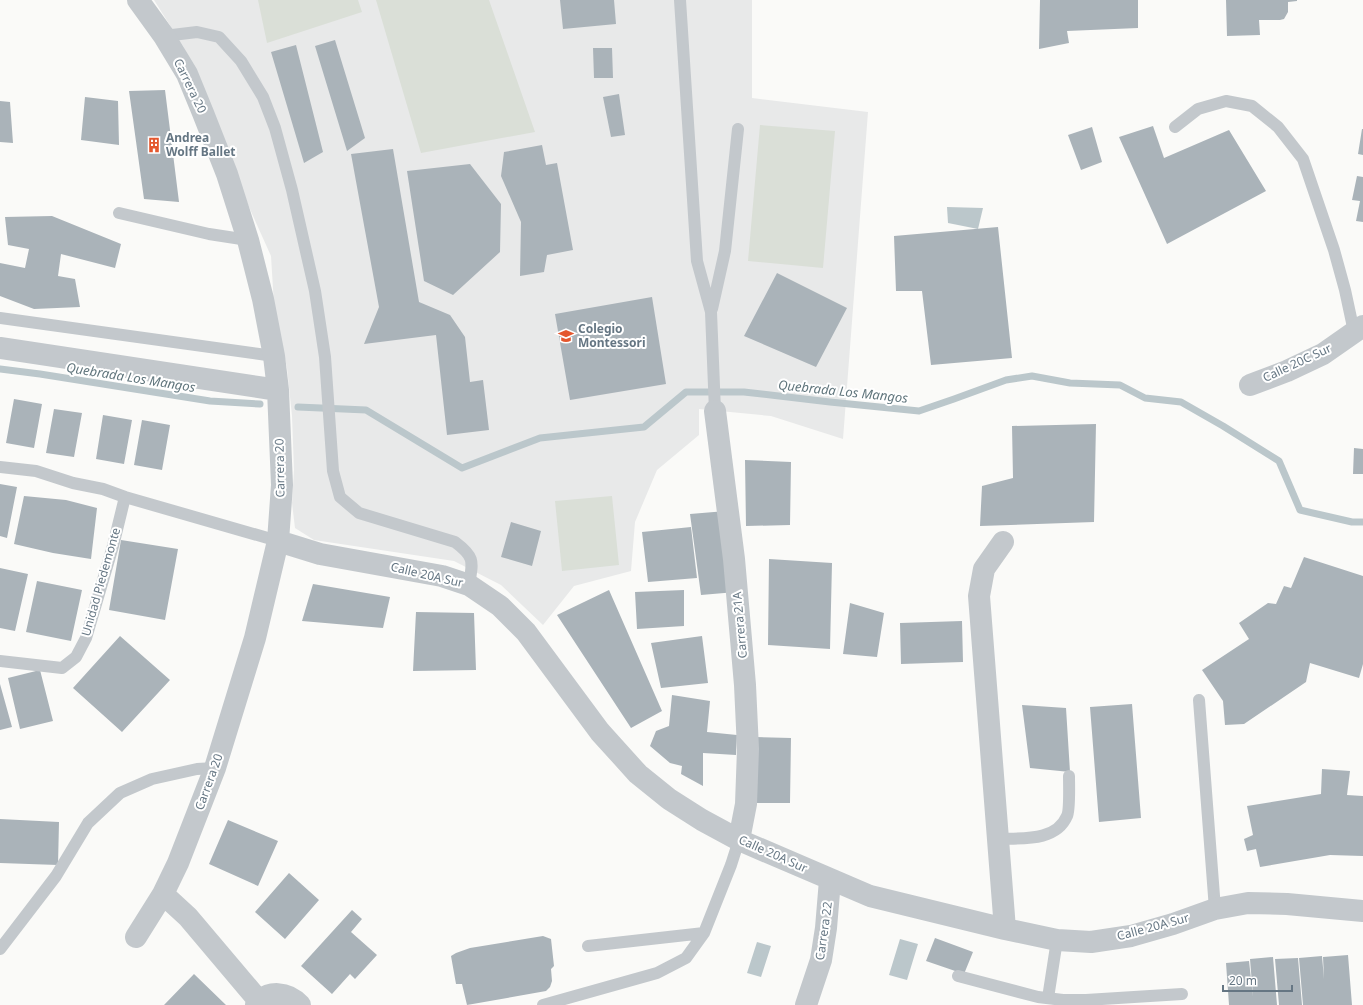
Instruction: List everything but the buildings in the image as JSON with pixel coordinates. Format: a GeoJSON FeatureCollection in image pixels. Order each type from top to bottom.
{"type":"FeatureCollection","features":[{"type":"Feature","properties":{"kind":"street","name":"Carrera 20"},"geometry":{"type":"LineString","coordinates":[[136,938],[163,894],[178,863],[215,768],[255,638],[278,541],[282,485],[278,390],[274,356],[263,299],[248,240],[227,174],[204,113],[187,74],[164,36],[138,0]]}},
{"type":"Feature","properties":{"kind":"street","name":"Calle 20C Sur"},"geometry":{"type":"LineString","coordinates":[[1250,385],[1287,371],[1323,354],[1359,329]]}},
{"type":"Feature","properties":{"kind":"street"},"geometry":{"type":"LineString","coordinates":[[0,348],[278,390]]}},
{"type":"Feature","properties":{"kind":"street","name":"Carrera 21A"},"geometry":{"type":"LineString","coordinates":[[715,411],[734,559],[745,685],[748,749],[746,804],[739,840]]}},
{"type":"Feature","properties":{"kind":"street","name":"Calle 20A Sur"},"geometry":{"type":"LineString","coordinates":[[278,541],[320,554],[442,576],[469,585],[500,606],[526,632],[600,732],[638,774],[669,799],[702,820],[739,840],[870,896],[1005,929],[1057,940],[1091,942],[1131,936],[1173,924],[1215,909],[1248,903],[1287,904],[1363,912]]}},
{"type":"Feature","properties":{"kind":"street"},"geometry":{"type":"LineString","coordinates":[[1003,542],[984,569],[979,596],[1005,929]]}},
{"type":"Feature","properties":{"kind":"street","name":"Carrera 22"},"geometry":{"type":"LineString","coordinates":[[806,1005],[822,960],[830,880]]}},
{"type":"Feature","properties":{"kind":"street"},"geometry":{"type":"LineString","coordinates":[[163,894],[188,917],[258,1003],[267,996],[285,994],[294,998],[300,1005]]}},
{"type":"Feature","properties":{"kind":"lane"},"geometry":{"type":"LineString","coordinates":[[680,0],[697,261],[711,312],[715,411]]}},
{"type":"Feature","properties":{"kind":"lane"},"geometry":{"type":"LineString","coordinates":[[164,36],[197,32],[219,37],[241,61],[263,97],[273,122],[292,190],[315,291],[325,357],[333,471],[340,497],[359,512],[456,542],[467,551],[473,563],[469,585]]}},
{"type":"Feature","properties":{"kind":"lane"},"geometry":{"type":"LineString","coordinates":[[1175,127],[1198,109],[1226,101],[1252,106],[1278,127],[1303,159],[1359,329]]}},
{"type":"Feature","properties":{"kind":"lane"},"geometry":{"type":"LineString","coordinates":[[711,312],[725,251],[738,129]]}},
{"type":"Feature","properties":{"kind":"lane"},"geometry":{"type":"LineString","coordinates":[[119,213],[209,234],[248,240]]}},
{"type":"Feature","properties":{"kind":"lane"},"geometry":{"type":"LineString","coordinates":[[0,318],[274,356]]}},
{"type":"Feature","properties":{"kind":"lane"},"geometry":{"type":"LineString","coordinates":[[0,467],[36,471],[74,483],[103,489],[125,497],[278,541]]}},
{"type":"Feature","properties":{"kind":"lane","name":"Unidad Piedemonte"},"geometry":{"type":"LineString","coordinates":[[0,661],[62,668],[76,657],[86,638],[113,546],[125,497]]}},
{"type":"Feature","properties":{"kind":"lane"},"geometry":{"type":"LineString","coordinates":[[1199,700],[1215,909]]}},
{"type":"Feature","properties":{"kind":"lane"},"geometry":{"type":"LineString","coordinates":[[0,949],[56,876],[88,824],[120,793],[152,779],[197,769],[215,768]]}},
{"type":"Feature","properties":{"kind":"lane"},"geometry":{"type":"LineString","coordinates":[[998,839],[1040,837],[1059,828],[1068,815],[1069,776]]}},
{"type":"Feature","properties":{"kind":"lane"},"geometry":{"type":"LineString","coordinates":[[543,1005],[657,973],[686,958],[704,933],[731,865],[739,840]]}},
{"type":"Feature","properties":{"kind":"lane"},"geometry":{"type":"LineString","coordinates":[[588,946],[704,933]]}},
{"type":"Feature","properties":{"kind":"lane"},"geometry":{"type":"LineString","coordinates":[[1048,998],[1057,940]]}},
{"type":"Feature","properties":{"kind":"lane"},"geometry":{"type":"LineString","coordinates":[[958,976],[1048,998],[1063,1000],[1182,994]]}},
{"type":"Feature","properties":{"kind":"shaded area","name":"Colegio Montessori"},"geometry":{"type":"Polygon","coordinates":[[[154,0],[752,0],[752,98],[868,112],[843,439],[771,416],[699,409],[699,435],[657,470],[635,522],[631,571],[574,586],[543,625],[501,585],[454,561],[314,540],[295,528],[292,503],[294,470],[292,416],[287,368],[274,305],[271,256],[249,207],[213,110],[183,46],[154,0]]]}},
{"type":"Feature","properties":{"kind":"shaded area"},"geometry":{"type":"Polygon","coordinates":[[[258,0],[358,0],[362,12],[267,43],[258,0]]]}},
{"type":"Feature","properties":{"kind":"shaded area"},"geometry":{"type":"Polygon","coordinates":[[[376,0],[489,0],[535,132],[421,153],[376,0]]]}},
{"type":"Feature","properties":{"kind":"shaded area"},"geometry":{"type":"Polygon","coordinates":[[[760,125],[835,131],[823,268],[748,261],[760,125]]]}},
{"type":"Feature","properties":{"kind":"shaded area"},"geometry":{"type":"Polygon","coordinates":[[[947,207],[983,208],[978,229],[948,223],[947,207]]]}},
{"type":"Feature","properties":{"kind":"shaded area"},"geometry":{"type":"Polygon","coordinates":[[[612,496],[619,565],[562,571],[555,501],[612,496]]]}},
{"type":"Feature","properties":{"kind":"shaded area"},"geometry":{"type":"Polygon","coordinates":[[[900,939],[918,944],[907,980],[889,975],[900,939]]]}},
{"type":"Feature","properties":{"kind":"shaded area"},"geometry":{"type":"Polygon","coordinates":[[[757,942],[771,946],[761,977],[747,973],[757,942]]]}},
{"type":"Feature","properties":{"kind":"waterway","name":"Quebrada Los Mangos"},"geometry":{"type":"LineString","coordinates":[[0,369],[210,401],[260,404]]}},
{"type":"Feature","properties":{"kind":"waterway","name":"Quebrada Los Mangos"},"geometry":{"type":"LineString","coordinates":[[298,407],[366,410],[462,468],[540,438],[644,427],[686,392],[744,392],[919,411],[1006,380],[1032,376],[1070,383],[1120,385],[1145,398],[1181,402],[1279,461],[1300,510],[1352,522],[1363,522]]}},
{"type":"Feature","properties":{"kind":"place","name":"Andrea Wolff Ballet"},"geometry":{"type":"Point","coordinates":[154,145]}},
{"type":"Feature","properties":{"kind":"place","name":"Colegio Montessori"},"geometry":{"type":"Point","coordinates":[566,336]}}]}
